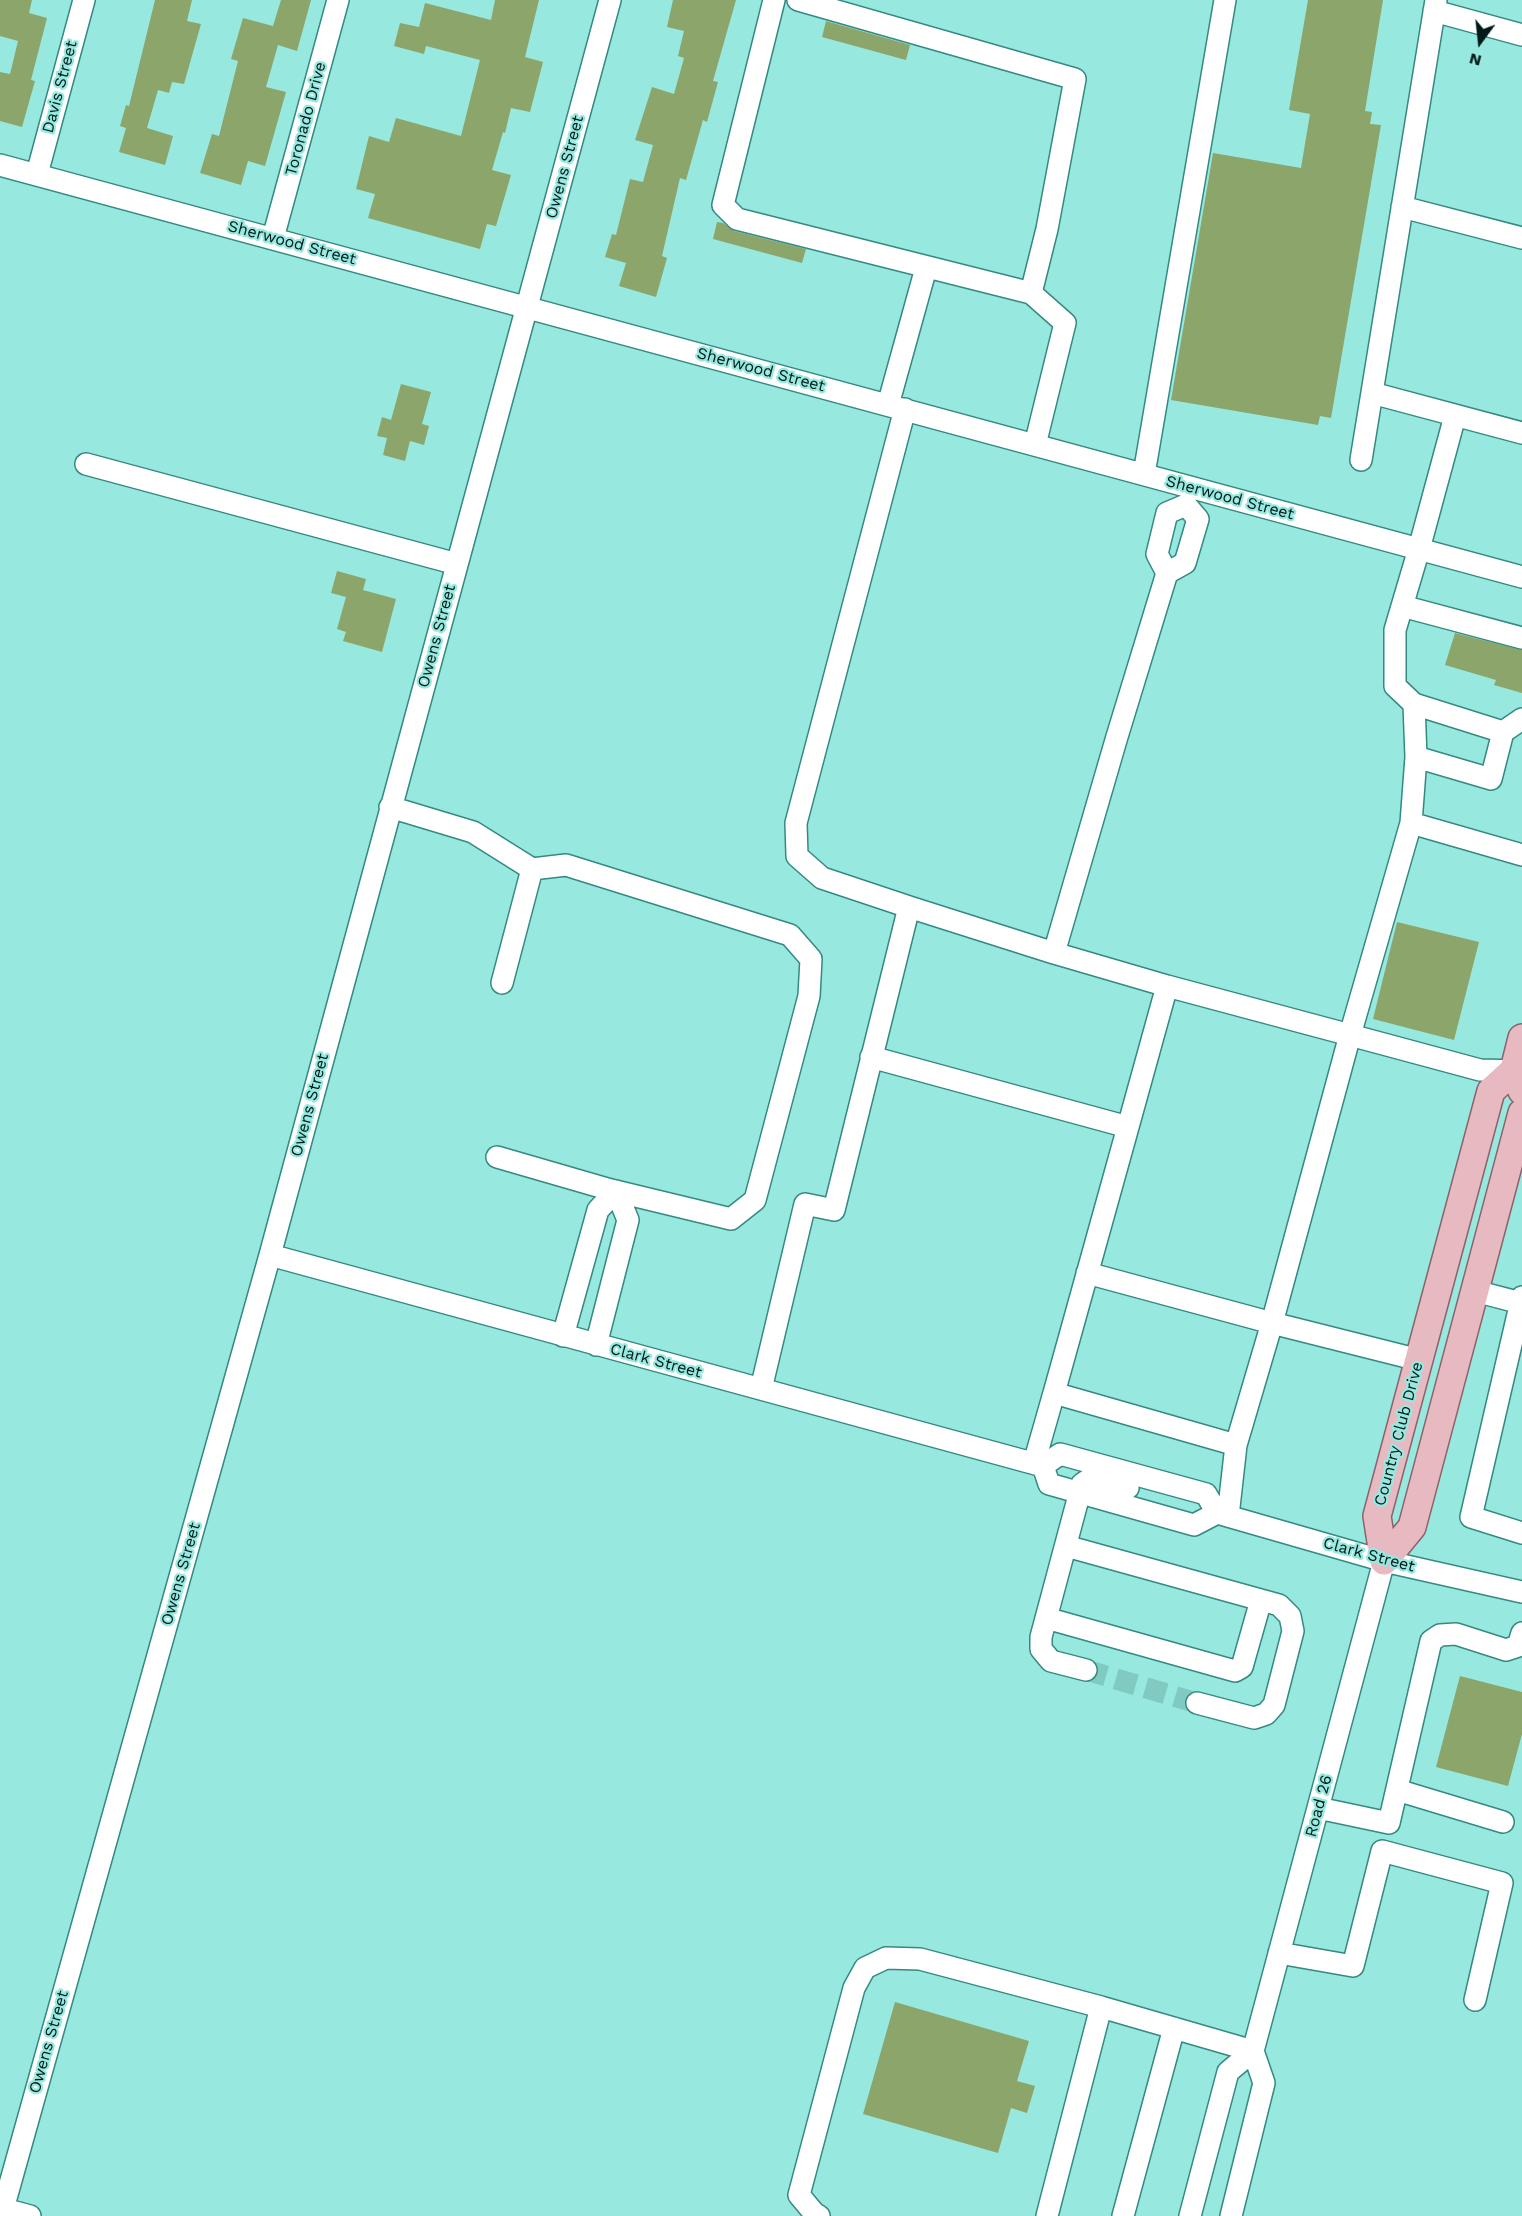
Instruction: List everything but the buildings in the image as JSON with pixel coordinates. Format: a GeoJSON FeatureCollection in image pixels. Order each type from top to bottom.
{"type":"FeatureCollection","features":[{"type":"Feature","properties":{"kind":"main road"},"geometry":{"type":"LineString","coordinates":[[1520,1077],[1522,1038]]}},
{"type":"Feature","properties":{"kind":"main road","name":"Country Club Drive"},"geometry":{"type":"LineString","coordinates":[[1384,1561],[1377,1516],[1491,1090],[1520,1077]]}},
{"type":"Feature","properties":{"kind":"main road"},"geometry":{"type":"LineString","coordinates":[[1384,1561],[1412,1527],[1475,1291],[1516,1162],[1522,1113]]}},
{"type":"Feature","properties":{"kind":"street","name":"Davis Street"},"geometry":{"type":"LineString","coordinates":[[37,174],[84,0]]}},
{"type":"Feature","properties":{"kind":"street","name":"Toronado Drive"},"geometry":{"type":"LineString","coordinates":[[273,238],[338,0]]}},
{"type":"Feature","properties":{"kind":"street","name":"Owens Street"},"geometry":{"type":"LineString","coordinates":[[1,2208],[270,1255],[610,0]]}},
{"type":"Feature","properties":{"kind":"street"},"geometry":{"type":"LineString","coordinates":[[774,0],[723,205],[737,219],[1031,293],[1065,323],[1035,444]]}},
{"type":"Feature","properties":{"kind":"street"},"geometry":{"type":"LineString","coordinates":[[798,0],[1075,79],[1047,229],[1031,293]]}},
{"type":"Feature","properties":{"kind":"street"},"geometry":{"type":"LineString","coordinates":[[1144,474],[1225,0]]}},
{"type":"Feature","properties":{"kind":"street"},"geometry":{"type":"LineString","coordinates":[[1361,460],[1435,5],[1522,35]]}},
{"type":"Feature","properties":{"kind":"street","name":"Sherwood Street"},"geometry":{"type":"LineString","coordinates":[[0,165],[1144,474],[1188,496],[1419,549],[1522,577]]}},
{"type":"Feature","properties":{"kind":"street"},"geometry":{"type":"LineString","coordinates":[[1402,207],[1522,238]]}},
{"type":"Feature","properties":{"kind":"street"},"geometry":{"type":"LineString","coordinates":[[926,268],[896,407],[796,823],[797,856],[822,878],[1054,953],[1167,986],[1480,1070],[1520,1077]]}},
{"type":"Feature","properties":{"kind":"street"},"geometry":{"type":"LineString","coordinates":[[1372,393],[1522,433]]}},
{"type":"Feature","properties":{"kind":"street"},"geometry":{"type":"LineString","coordinates":[[1455,416],[1395,630],[1395,686],[1414,704],[1503,732]]}},
{"type":"Feature","properties":{"kind":"street"},"geometry":{"type":"LineString","coordinates":[[86,464],[457,564]]}},
{"type":"Feature","properties":{"kind":"street"},"geometry":{"type":"LineString","coordinates":[[1054,953],[1167,573],[1185,563],[1198,519],[1188,496],[1167,513],[1157,554],[1167,573]]}},
{"type":"Feature","properties":{"kind":"street"},"geometry":{"type":"LineString","coordinates":[[1402,606],[1522,638]]}},
{"type":"Feature","properties":{"kind":"street"},"geometry":{"type":"LineString","coordinates":[[1222,1514],[1236,1445],[1411,823],[1416,757],[1414,704]]}},
{"type":"Feature","properties":{"kind":"street"},"geometry":{"type":"LineString","coordinates":[[1416,757],[1491,779],[1503,732],[1522,719]]}},
{"type":"Feature","properties":{"kind":"street"},"geometry":{"type":"LineString","coordinates":[[390,807],[473,832],[532,869],[566,865],[790,934],[811,959],[808,996],[755,1200],[731,1219],[616,1191],[497,1157]]}},
{"type":"Feature","properties":{"kind":"street"},"geometry":{"type":"LineString","coordinates":[[1411,823],[1522,855]]}},
{"type":"Feature","properties":{"kind":"street"},"geometry":{"type":"LineString","coordinates":[[502,983],[532,869]]}},
{"type":"Feature","properties":{"kind":"street"},"geometry":{"type":"LineString","coordinates":[[762,1389],[805,1204],[834,1210],[909,907]]}},
{"type":"Feature","properties":{"kind":"street"},"geometry":{"type":"LineString","coordinates":[[1167,986],[1054,1393],[1038,1464],[1049,1484],[1194,1524],[1222,1514]]}},
{"type":"Feature","properties":{"kind":"street"},"geometry":{"type":"LineString","coordinates":[[871,1057],[1128,1127]]}},
{"type":"Feature","properties":{"kind":"street"},"geometry":{"type":"LineString","coordinates":[[563,1336],[597,1210],[616,1191]]}},
{"type":"Feature","properties":{"kind":"street"},"geometry":{"type":"LineString","coordinates":[[596,1345],[628,1220],[616,1191]]}},
{"type":"Feature","properties":{"kind":"street","name":"Clark Street"},"geometry":{"type":"LineString","coordinates":[[270,1255],[1038,1464]]}},
{"type":"Feature","properties":{"kind":"street"},"geometry":{"type":"LineString","coordinates":[[1087,1273],[1419,1360]]}},
{"type":"Feature","properties":{"kind":"street"},"geometry":{"type":"LineString","coordinates":[[1475,1291],[1521,1300],[1471,1517],[1522,1533]]}},
{"type":"Feature","properties":{"kind":"street"},"geometry":{"type":"LineString","coordinates":[[1054,1393],[1236,1445]]}},
{"type":"Feature","properties":{"kind":"street"},"geometry":{"type":"LineString","coordinates":[[1038,1464],[1060,1454],[1206,1494],[1222,1514]]}},
{"type":"Feature","properties":{"kind":"street"},"geometry":{"type":"LineString","coordinates":[[1086,1670],[1051,1661],[1041,1649],[1041,1637],[1082,1484],[1088,1480],[1101,1481],[1168,1499],[1180,1496],[1187,1489]]}},
{"type":"Feature","properties":{"kind":"street","name":"Clark Street"},"geometry":{"type":"LineString","coordinates":[[1222,1514],[1384,1561],[1521,1590]]}},
{"type":"Feature","properties":{"kind":"street"},"geometry":{"type":"LineString","coordinates":[[1065,1546],[1279,1605],[1290,1616],[1293,1631],[1274,1705],[1266,1714],[1254,1718],[1197,1703]]}},
{"type":"Feature","properties":{"kind":"street","name":"Road 26"},"geometry":{"type":"LineString","coordinates":[[1253,2051],[1384,1561]]}},
{"type":"Feature","properties":{"kind":"street"},"geometry":{"type":"LineString","coordinates":[[1046,1618],[1234,1671],[1242,1667],[1260,1600]]}},
{"type":"Feature","properties":{"kind":"street"},"geometry":{"type":"LineString","coordinates":[[1279,1953],[1353,1966],[1431,1641],[1440,1635],[1456,1634],[1506,1650],[1518,1646],[1522,1633]]}},
{"type":"Feature","properties":{"kind":"street"},"geometry":{"type":"LineString","coordinates":[[1397,1790],[1503,1822]]}},
{"type":"Feature","properties":{"kind":"street"},"geometry":{"type":"LineString","coordinates":[[1318,1808],[1389,1823]]}},
{"type":"Feature","properties":{"kind":"street"},"geometry":{"type":"LineString","coordinates":[[1382,1851],[1502,1883],[1475,2000]]}},
{"type":"Feature","properties":{"kind":"street"},"geometry":{"type":"LineString","coordinates":[[819,2216],[799,2194],[854,1988],[865,1968],[886,1958],[920,1959],[1101,2007],[1253,2051]]}},
{"type":"Feature","properties":{"kind":"street"},"geometry":{"type":"LineString","coordinates":[[1047,2216],[1101,2007]]}},
{"type":"Feature","properties":{"kind":"street"},"geometry":{"type":"LineString","coordinates":[[1123,2216],[1174,2028]]}},
{"type":"Feature","properties":{"kind":"street"},"geometry":{"type":"LineString","coordinates":[[1190,2216],[1228,2072],[1253,2051]]}},
{"type":"Feature","properties":{"kind":"street"},"geometry":{"type":"LineString","coordinates":[[1231,2216],[1264,2083],[1253,2051]]}},
{"type":"Feature","properties":{"kind":"street"},"geometry":{"type":"LineString","coordinates":[[1,2208],[30,2216]]}},
{"type":"Feature","properties":{"kind":"tunnel"},"geometry":{"type":"LineString","coordinates":[[1086,1670],[1197,1703]]}}]}
